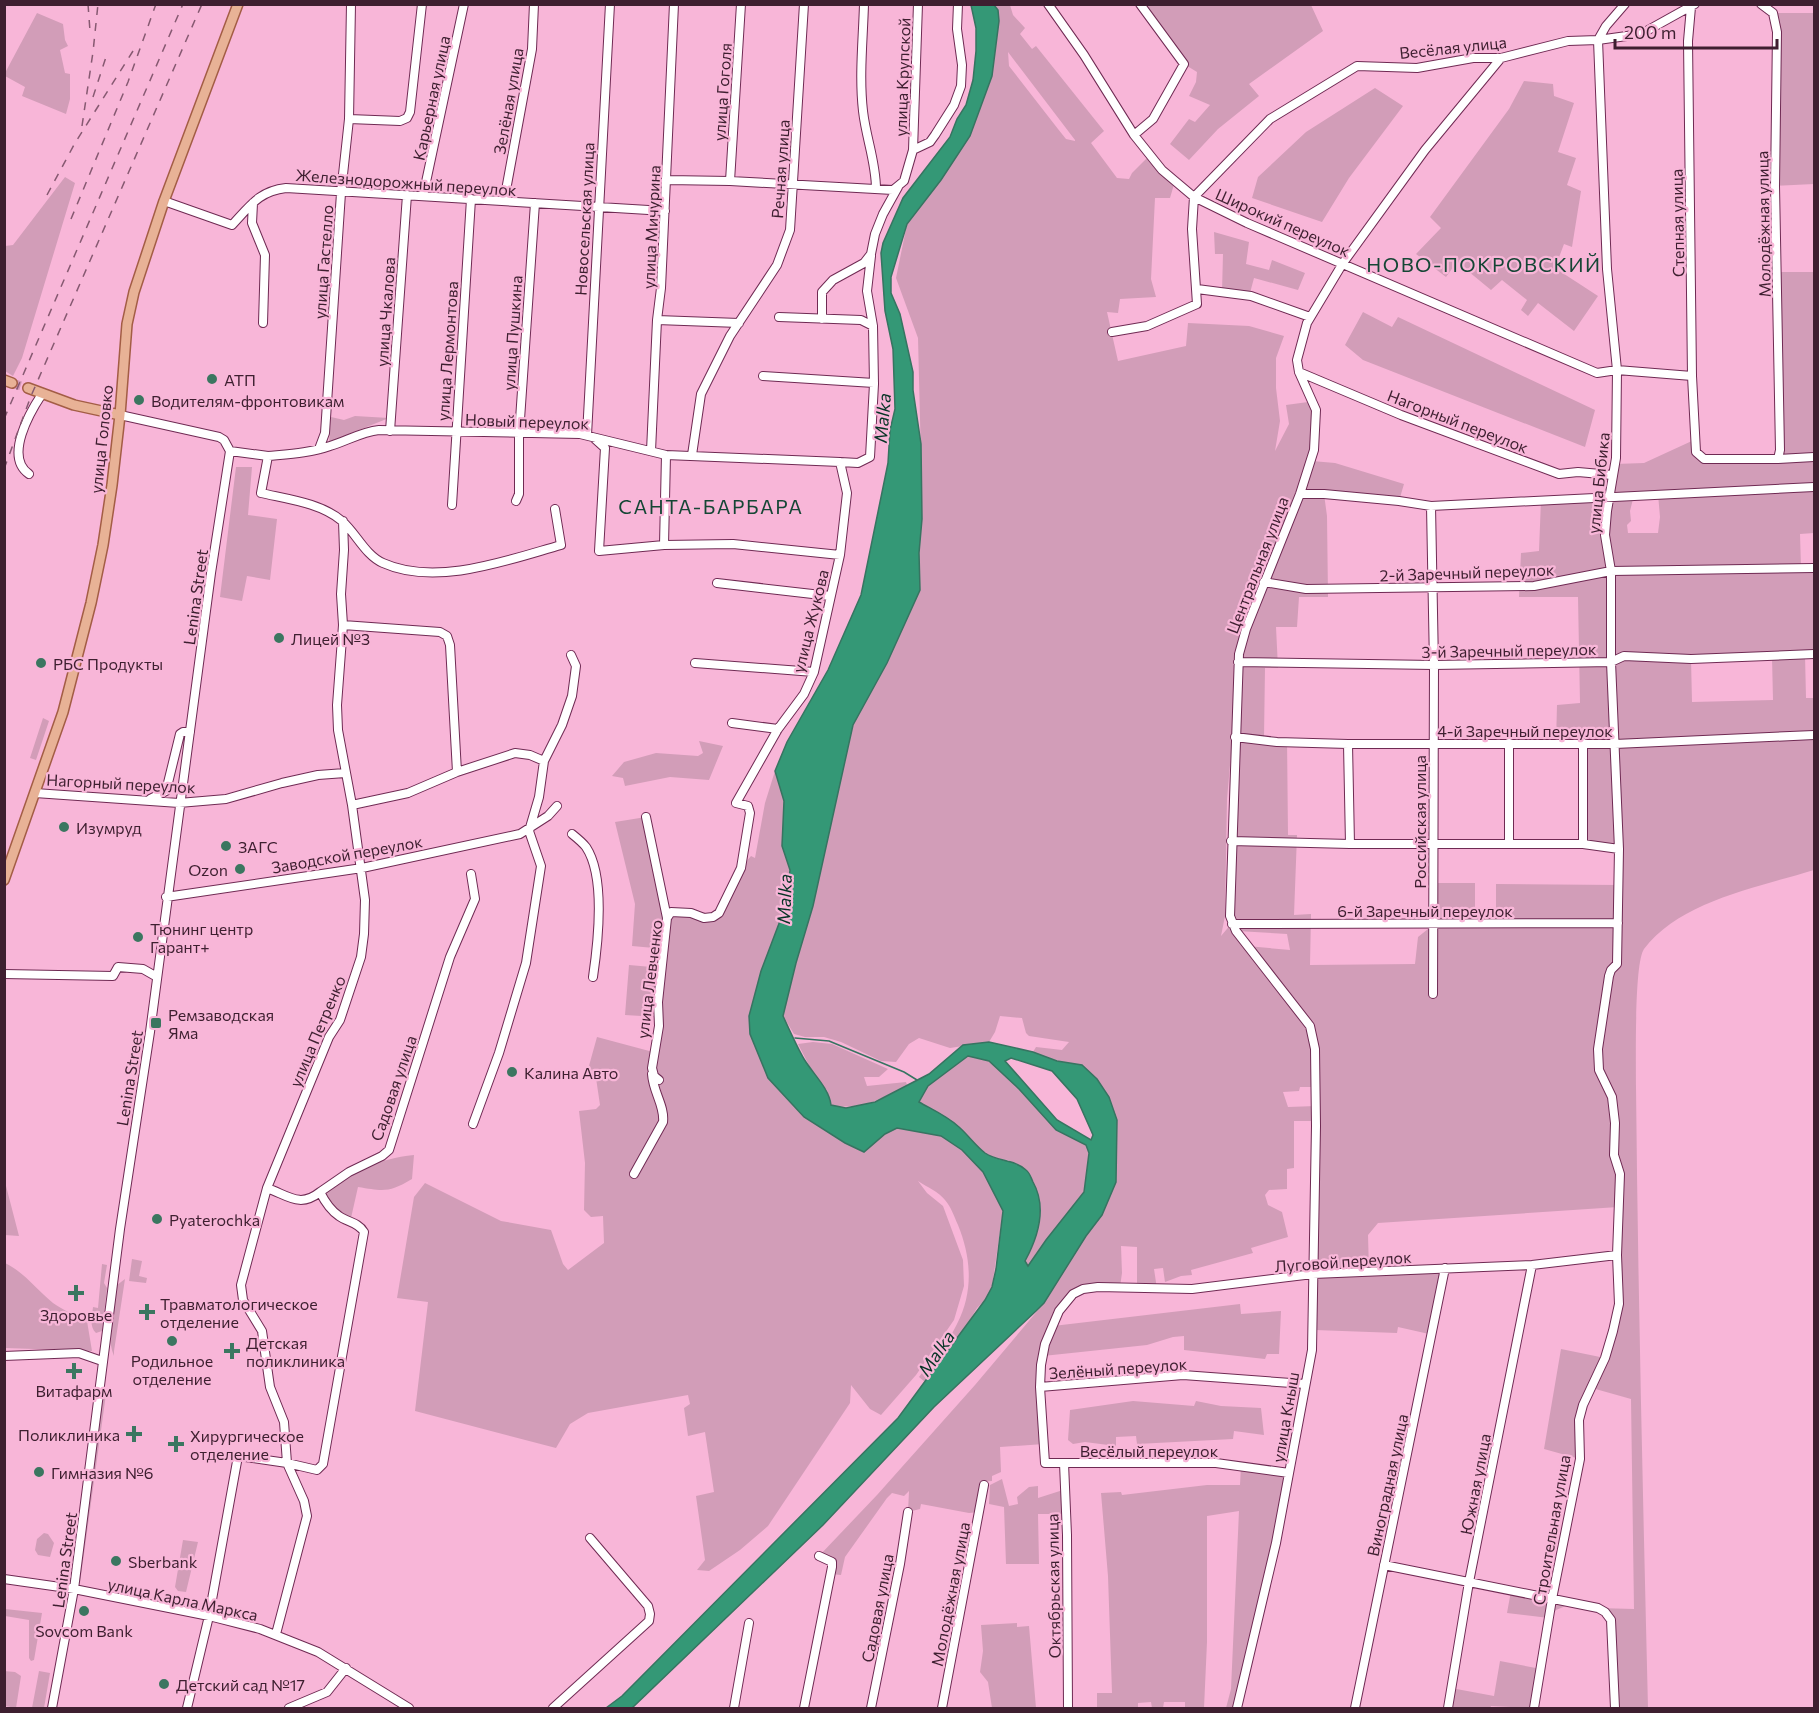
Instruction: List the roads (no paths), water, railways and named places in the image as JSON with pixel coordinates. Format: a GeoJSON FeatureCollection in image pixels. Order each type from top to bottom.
{"type":"FeatureCollection","features":[{"type":"Feature","properties":{"kind":"main road","name":"улица Головко"},"geometry":{"type":"LineString","coordinates":[[4,880],[63,712],[91,603],[103,545],[120,415],[130,304],[164,201],[238,4]]}},
{"type":"Feature","properties":{"kind":"main road"},"geometry":{"type":"LineString","coordinates":[[28,388],[74,405],[120,415]]}},
{"type":"Feature","properties":{"kind":"street","name":"улица Гастелло"},"geometry":{"type":"LineString","coordinates":[[319,449],[325,433],[341,193],[349,119],[351,4]]}},
{"type":"Feature","properties":{"kind":"street"},"geometry":{"type":"LineString","coordinates":[[349,119],[400,121],[410,112],[422,4]]}},
{"type":"Feature","properties":{"kind":"street","name":"Карьерная улица"},"geometry":{"type":"LineString","coordinates":[[423,196],[464,4]]}},
{"type":"Feature","properties":{"kind":"street","name":"Зелёная улица"},"geometry":{"type":"LineString","coordinates":[[504,201],[532,49],[534,4]]}},
{"type":"Feature","properties":{"kind":"street","name":"Новосельская улица"},"geometry":{"type":"LineString","coordinates":[[589,436],[598,207],[610,4]]}},
{"type":"Feature","properties":{"kind":"street","name":"улица Мичурина"},"geometry":{"type":"LineString","coordinates":[[651,451],[657,320],[662,288],[674,4]]}},
{"type":"Feature","properties":{"kind":"street","name":"улица Гоголя"},"geometry":{"type":"LineString","coordinates":[[730,181],[741,4]]}},
{"type":"Feature","properties":{"kind":"street","name":"Речная улица"},"geometry":{"type":"LineString","coordinates":[[692,455],[701,394],[730,336],[777,265],[790,230],[804,4]]}},
{"type":"Feature","properties":{"kind":"street"},"geometry":{"type":"LineString","coordinates":[[864,4],[862,98],[864,120],[876,169],[876,189]]}},
{"type":"Feature","properties":{"kind":"street","name":"улица Крупской"},"geometry":{"type":"LineString","coordinates":[[858,463],[870,457],[874,383],[873,326],[867,291],[871,254],[875,234],[883,214],[896,188],[904,181],[913,150],[918,4]]}},
{"type":"Feature","properties":{"kind":"street"},"geometry":{"type":"LineString","coordinates":[[913,150],[930,142],[954,105],[961,86],[962,65],[957,28],[958,4]]}},
{"type":"Feature","properties":{"kind":"street","name":"Широкий переулок"},"geometry":{"type":"LineString","coordinates":[[1048,4],[1084,55],[1134,135],[1162,170],[1194,197],[1247,224],[1597,373],[1617,370],[1692,376]]}},
{"type":"Feature","properties":{"kind":"street"},"geometry":{"type":"LineString","coordinates":[[1134,135],[1153,118],[1184,64],[1140,4]]}},
{"type":"Feature","properties":{"kind":"street"},"geometry":{"type":"LineString","coordinates":[[1598,40],[1606,26],[1625,4]]}},
{"type":"Feature","properties":{"kind":"street","name":"Молодёжная улица"},"geometry":{"type":"LineString","coordinates":[[1761,4],[1773,13],[1777,32],[1775,186],[1780,450],[1778,459]]}},
{"type":"Feature","properties":{"kind":"street","name":"Весёлая улица"},"geometry":{"type":"LineString","coordinates":[[1194,197],[1270,119],[1357,66],[1417,68],[1473,57],[1501,58],[1568,40],[1598,40],[1641,34],[1693,6]]}},
{"type":"Feature","properties":{"kind":"street","name":"Степная улица"},"geometry":{"type":"LineString","coordinates":[[1693,6],[1688,41],[1692,376],[1696,452],[1704,459],[1778,459]]}},
{"type":"Feature","properties":{"kind":"street","name":"улица Бибика"},"geometry":{"type":"LineString","coordinates":[[1598,40],[1607,269],[1617,370],[1616,458],[1605,535],[1611,571],[1611,662],[1618,849],[1617,964]]}},
{"type":"Feature","properties":{"kind":"street"},"geometry":{"type":"LineString","coordinates":[[1299,372],[1297,356],[1310,317],[1343,263],[1425,150],[1501,58]]}},
{"type":"Feature","properties":{"kind":"street"},"geometry":{"type":"LineString","coordinates":[[667,180],[896,188]]}},
{"type":"Feature","properties":{"kind":"street","name":"Железнодорожный переулок"},"geometry":{"type":"LineString","coordinates":[[164,201],[232,225],[260,196],[276,189],[297,188],[341,193],[665,211]]}},
{"type":"Feature","properties":{"kind":"street","name":"улица Чкалова"},"geometry":{"type":"LineString","coordinates":[[390,431],[406,195]]}},
{"type":"Feature","properties":{"kind":"street"},"geometry":{"type":"LineString","coordinates":[[1112,332],[1147,326],[1197,304],[1192,229],[1194,197]]}},
{"type":"Feature","properties":{"kind":"street","name":"улица Лермонтова"},"geometry":{"type":"LineString","coordinates":[[452,505],[471,199]]}},
{"type":"Feature","properties":{"kind":"street"},"geometry":{"type":"LineString","coordinates":[[254,202],[252,224],[265,255],[263,323]]}},
{"type":"Feature","properties":{"kind":"street","name":"улица Пушкина"},"geometry":{"type":"LineString","coordinates":[[516,501],[519,494],[519,434],[535,203]]}},
{"type":"Feature","properties":{"kind":"street"},"geometry":{"type":"LineString","coordinates":[[822,319],[822,292],[833,280],[864,263],[871,254]]}},
{"type":"Feature","properties":{"kind":"street"},"geometry":{"type":"LineString","coordinates":[[1197,289],[1251,296],[1310,317]]}},
{"type":"Feature","properties":{"kind":"street"},"geometry":{"type":"LineString","coordinates":[[779,317],[861,320],[873,326]]}},
{"type":"Feature","properties":{"kind":"street"},"geometry":{"type":"LineString","coordinates":[[657,320],[739,323]]}},
{"type":"Feature","properties":{"kind":"street","name":"Нагорный переулок"},"geometry":{"type":"LineString","coordinates":[[1299,372],[1401,415],[1559,474],[1578,472],[1612,475]]}},
{"type":"Feature","properties":{"kind":"street","name":"Центральная улица"},"geometry":{"type":"LineString","coordinates":[[1232,924],[1230,888],[1240,645],[1300,494],[1314,450],[1317,415],[1315,405],[1299,372]]}},
{"type":"Feature","properties":{"kind":"street"},"geometry":{"type":"LineString","coordinates":[[764,376],[874,383]]}},
{"type":"Feature","properties":{"kind":"street"},"geometry":{"type":"LineString","coordinates":[[29,474],[20,464],[18,455],[25,422],[42,394]]}},
{"type":"Feature","properties":{"kind":"street"},"geometry":{"type":"LineString","coordinates":[[120,415],[219,437],[230,451]]}},
{"type":"Feature","properties":{"kind":"street","name":"Новый переулок"},"geometry":{"type":"LineString","coordinates":[[230,451],[268,456],[319,449],[363,433],[379,430],[589,436],[666,454],[858,463]]}},
{"type":"Feature","properties":{"kind":"street"},"geometry":{"type":"LineString","coordinates":[[589,436],[605,448],[599,551],[664,545],[733,544],[840,555]]}},
{"type":"Feature","properties":{"kind":"street","name":"Lenina Street"},"geometry":{"type":"LineString","coordinates":[[52,1708],[74,1590],[102,1361],[230,451]]}},
{"type":"Feature","properties":{"kind":"street"},"geometry":{"type":"LineString","coordinates":[[664,545],[666,454]]}},
{"type":"Feature","properties":{"kind":"street"},"geometry":{"type":"LineString","coordinates":[[268,456],[261,493],[327,510],[343,521],[364,548],[381,563],[411,571],[446,573],[561,545],[555,509]]}},
{"type":"Feature","properties":{"kind":"street"},"geometry":{"type":"LineString","coordinates":[[1778,459],[1815,457]]}},
{"type":"Feature","properties":{"kind":"street","name":"улица Жукова"},"geometry":{"type":"LineString","coordinates":[[736,803],[778,729],[804,694],[814,672],[840,555],[847,493],[840,462]]}},
{"type":"Feature","properties":{"kind":"street"},"geometry":{"type":"LineString","coordinates":[[1300,494],[1324,494],[1431,506],[1815,487]]}},
{"type":"Feature","properties":{"kind":"street","name":"Российская улица"},"geometry":{"type":"LineString","coordinates":[[1431,506],[1434,665],[1433,994]]}},
{"type":"Feature","properties":{"kind":"street","name":"улица Петренко"},"geometry":{"type":"LineString","coordinates":[[287,1463],[284,1422],[270,1388],[262,1331],[243,1300],[241,1285],[267,1188],[325,1047],[340,1020],[361,957],[365,900],[362,868],[338,730],[337,705],[343,625],[341,594],[343,521]]}},
{"type":"Feature","properties":{"kind":"street","name":"2-й Заречный переулок"},"geometry":{"type":"LineString","coordinates":[[1264,582],[1306,589],[1534,586],[1611,571],[1815,568]]}},
{"type":"Feature","properties":{"kind":"street"},"geometry":{"type":"LineString","coordinates":[[717,583],[830,596]]}},
{"type":"Feature","properties":{"kind":"street"},"geometry":{"type":"LineString","coordinates":[[343,625],[440,632],[447,636],[450,645],[457,772]]}},
{"type":"Feature","properties":{"kind":"street","name":"3-й Заречный переулок"},"geometry":{"type":"LineString","coordinates":[[1238,662],[1434,665],[1611,662],[1624,656],[1691,659],[1815,654]]}},
{"type":"Feature","properties":{"kind":"street"},"geometry":{"type":"LineString","coordinates":[[473,1124],[499,1053],[526,963],[541,866],[533,842],[528,835],[539,796],[544,761],[562,725],[572,696],[576,666],[571,655]]}},
{"type":"Feature","properties":{"kind":"street"},"geometry":{"type":"LineString","coordinates":[[695,663],[814,672]]}},
{"type":"Feature","properties":{"kind":"street"},"geometry":{"type":"LineString","coordinates":[[732,723],[778,729]]}},
{"type":"Feature","properties":{"kind":"street"},"geometry":{"type":"LineString","coordinates":[[146,801],[166,791],[180,734],[190,732]]}},
{"type":"Feature","properties":{"kind":"street","name":"4-й Заречный переулок"},"geometry":{"type":"LineString","coordinates":[[1235,737],[1277,742],[1348,744],[1615,744],[1815,735]]}},
{"type":"Feature","properties":{"kind":"street"},"geometry":{"type":"LineString","coordinates":[[1509,743],[1509,843]]}},
{"type":"Feature","properties":{"kind":"street"},"geometry":{"type":"LineString","coordinates":[[1583,743],[1583,843]]}},
{"type":"Feature","properties":{"kind":"street"},"geometry":{"type":"LineString","coordinates":[[1348,744],[1350,844]]}},
{"type":"Feature","properties":{"kind":"street"},"geometry":{"type":"LineString","coordinates":[[352,805],[408,793],[457,772],[515,753],[530,755],[544,761]]}},
{"type":"Feature","properties":{"kind":"street","name":"Нагорный переулок"},"geometry":{"type":"LineString","coordinates":[[35,793],[179,803],[226,799],[318,775],[345,773]]}},
{"type":"Feature","properties":{"kind":"street","name":"улица Левченко"},"geometry":{"type":"LineString","coordinates":[[634,1174],[663,1122],[664,1113],[653,1086],[652,1072],[653,1052],[659,1026],[658,1002],[667,918],[671,912],[691,913],[704,918],[713,918],[723,907],[741,868],[750,813],[748,806],[736,803]]}},
{"type":"Feature","properties":{"kind":"street","name":"Заводской переулок"},"geometry":{"type":"LineString","coordinates":[[166,897],[362,868],[520,834],[548,816],[557,806]]}},
{"type":"Feature","properties":{"kind":"street"},"geometry":{"type":"LineString","coordinates":[[646,817],[667,918]]}},
{"type":"Feature","properties":{"kind":"street"},"geometry":{"type":"LineString","coordinates":[[572,834],[586,847],[592,860],[598,897],[598,938],[593,977]]}},
{"type":"Feature","properties":{"kind":"street"},"geometry":{"type":"LineString","coordinates":[[1232,841],[1350,844],[1583,843],[1618,849]]}},
{"type":"Feature","properties":{"kind":"street","name":"Садовая улица"},"geometry":{"type":"LineString","coordinates":[[321,1192],[349,1172],[382,1156],[388,1150],[450,957],[475,899],[471,874]]}},
{"type":"Feature","properties":{"kind":"street","name":"6-й Заречный переулок"},"geometry":{"type":"LineString","coordinates":[[1232,924],[1618,923]]}},
{"type":"Feature","properties":{"kind":"street","name":"улица Кныш"},"geometry":{"type":"LineString","coordinates":[[1232,924],[1310,1026],[1315,1049],[1316,1126],[1312,1350],[1276,1543],[1237,1708]]}},
{"type":"Feature","properties":{"kind":"street","name":"Строительная улица"},"geometry":{"type":"LineString","coordinates":[[1534,1708],[1552,1599],[1580,1459],[1579,1420],[1583,1405],[1605,1358],[1619,1304],[1617,1255],[1620,1174],[1614,1155],[1615,1123],[1612,1097],[1599,1070],[1598,1049],[1609,976],[1617,964]]}},
{"type":"Feature","properties":{"kind":"street"},"geometry":{"type":"LineString","coordinates":[[4,974],[113,976],[118,967],[143,969],[157,976]]}},
{"type":"Feature","properties":{"kind":"street"},"geometry":{"type":"LineString","coordinates":[[652,1072],[659,1080]]}},
{"type":"Feature","properties":{"kind":"street"},"geometry":{"type":"LineString","coordinates":[[187,1708],[209,1616],[238,1456],[317,1470],[323,1464],[364,1232],[361,1226],[340,1217],[326,1204],[321,1192],[308,1201],[301,1201],[267,1188]]}},
{"type":"Feature","properties":{"kind":"street","name":"Луговой переулок"},"geometry":{"type":"LineString","coordinates":[[1040,1387],[1045,1344],[1059,1311],[1072,1294],[1083,1289],[1098,1287],[1192,1289],[1313,1274],[1532,1265],[1617,1255]]}},
{"type":"Feature","properties":{"kind":"street","name":"Южная улица"},"geometry":{"type":"LineString","coordinates":[[1448,1708],[1469,1582],[1532,1265]]}},
{"type":"Feature","properties":{"kind":"street","name":"Виноградная улица"},"geometry":{"type":"LineString","coordinates":[[1355,1708],[1445,1268]]}},
{"type":"Feature","properties":{"kind":"street"},"geometry":{"type":"LineString","coordinates":[[4,1356],[78,1353],[102,1361]]}},
{"type":"Feature","properties":{"kind":"street","name":"Зелёный переулок"},"geometry":{"type":"LineString","coordinates":[[1040,1387],[1183,1375],[1305,1384]]}},
{"type":"Feature","properties":{"kind":"street","name":"Весёлый переулок"},"geometry":{"type":"LineString","coordinates":[[1040,1387],[1045,1463],[1216,1462],[1289,1473]]}},
{"type":"Feature","properties":{"kind":"street"},"geometry":{"type":"LineString","coordinates":[[276,1634],[307,1516],[301,1493],[287,1463]]}},
{"type":"Feature","properties":{"kind":"street","name":"Октябрьская улица"},"geometry":{"type":"LineString","coordinates":[[1064,1463],[1067,1535],[1068,1708]]}},
{"type":"Feature","properties":{"kind":"street","name":"Молодёжная улица"},"geometry":{"type":"LineString","coordinates":[[942,1708],[984,1485]]}},
{"type":"Feature","properties":{"kind":"street","name":"Садовая улица"},"geometry":{"type":"LineString","coordinates":[[871,1708],[908,1512]]}},
{"type":"Feature","properties":{"kind":"street"},"geometry":{"type":"LineString","coordinates":[[553,1708],[649,1622],[648,1606],[590,1538]]}},
{"type":"Feature","properties":{"kind":"street"},"geometry":{"type":"LineString","coordinates":[[804,1708],[832,1567],[832,1562],[819,1556]]}},
{"type":"Feature","properties":{"kind":"street"},"geometry":{"type":"LineString","coordinates":[[1384,1564],[1598,1608],[1605,1612],[1611,1620],[1615,1708]]}},
{"type":"Feature","properties":{"kind":"street","name":"улица Карла Маркса"},"geometry":{"type":"LineString","coordinates":[[4,1579],[74,1590],[243,1623],[318,1652],[409,1708]]}},
{"type":"Feature","properties":{"kind":"street"},"geometry":{"type":"LineString","coordinates":[[734,1708],[749,1623]]}},
{"type":"Feature","properties":{"kind":"street"},"geometry":{"type":"LineString","coordinates":[[289,1708],[327,1692],[346,1668]]}},
{"type":"Feature","properties":{"kind":"waterway"},"geometry":{"type":"LineString","coordinates":[[795,1038],[829,1041],[904,1072],[917,1080]]}},
{"type":"Feature","properties":{"kind":"tunnel"},"geometry":{"type":"LineString","coordinates":[[12,383],[28,388]]}},
{"type":"Feature","properties":{"kind":"railway"},"geometry":{"type":"LineString","coordinates":[[88,4],[90,31]]}},
{"type":"Feature","properties":{"kind":"railway"},"geometry":{"type":"LineString","coordinates":[[82,126],[98,4]]}},
{"type":"Feature","properties":{"kind":"railway"},"geometry":{"type":"LineString","coordinates":[[71,219],[128,82],[156,4]]}},
{"type":"Feature","properties":{"kind":"railway"},"geometry":{"type":"LineString","coordinates":[[4,419],[183,4]]}},
{"type":"Feature","properties":{"kind":"railway"},"geometry":{"type":"LineString","coordinates":[[4,469],[31,396],[202,4]]}},
{"type":"Feature","properties":{"kind":"railway"},"geometry":{"type":"LineString","coordinates":[[47,195],[75,143],[133,51]]}},
{"type":"Feature","properties":{"kind":"railway"},"geometry":{"type":"LineString","coordinates":[[93,97],[106,57]]}},
{"type":"Feature","properties":{"kind":"place","name":"АТП"},"geometry":{"type":"Point","coordinates":[212,379]}},
{"type":"Feature","properties":{"kind":"place","name":"Водителям-фронтовикам"},"geometry":{"type":"Point","coordinates":[139,400]}},
{"type":"Feature","properties":{"kind":"place","name":"Лицей №3"},"geometry":{"type":"Point","coordinates":[279,638]}},
{"type":"Feature","properties":{"kind":"place","name":"РБС Продукты"},"geometry":{"type":"Point","coordinates":[41,663]}},
{"type":"Feature","properties":{"kind":"place","name":"Изумруд"},"geometry":{"type":"Point","coordinates":[64,827]}},
{"type":"Feature","properties":{"kind":"place","name":"ЗАГС"},"geometry":{"type":"Point","coordinates":[226,846]}},
{"type":"Feature","properties":{"kind":"place","name":"Ozon"},"geometry":{"type":"Point","coordinates":[240,869]}},
{"type":"Feature","properties":{"kind":"place","name":"Тюнинг центр Гарант+"},"geometry":{"type":"Point","coordinates":[138,937]}},
{"type":"Feature","properties":{"kind":"place","name":"Ремзаводская Яма"},"geometry":{"type":"Point","coordinates":[156,1023]}},
{"type":"Feature","properties":{"kind":"place","name":"Калина Авто"},"geometry":{"type":"Point","coordinates":[512,1072]}},
{"type":"Feature","properties":{"kind":"place","name":"Pyaterochka"},"geometry":{"type":"Point","coordinates":[157,1219]}},
{"type":"Feature","properties":{"kind":"place","name":"Здоровье"},"geometry":{"type":"Point","coordinates":[76,1293]}},
{"type":"Feature","properties":{"kind":"place","name":"Травматологическое отделение"},"geometry":{"type":"Point","coordinates":[147,1312]}},
{"type":"Feature","properties":{"kind":"place","name":"Родильное отделение"},"geometry":{"type":"Point","coordinates":[172,1341]}},
{"type":"Feature","properties":{"kind":"place","name":"Детская поликлиника"},"geometry":{"type":"Point","coordinates":[232,1351]}},
{"type":"Feature","properties":{"kind":"place","name":"Витафарм"},"geometry":{"type":"Point","coordinates":[74,1371]}},
{"type":"Feature","properties":{"kind":"place","name":"Поликлиника"},"geometry":{"type":"Point","coordinates":[134,1434]}},
{"type":"Feature","properties":{"kind":"place","name":"Хирургическое отделение"},"geometry":{"type":"Point","coordinates":[176,1444]}},
{"type":"Feature","properties":{"kind":"place","name":"Гимназия №6"},"geometry":{"type":"Point","coordinates":[39,1472]}},
{"type":"Feature","properties":{"kind":"place","name":"Sberbank"},"geometry":{"type":"Point","coordinates":[116,1561]}},
{"type":"Feature","properties":{"kind":"place","name":"Sovcom Bank"},"geometry":{"type":"Point","coordinates":[84,1611]}},
{"type":"Feature","properties":{"kind":"place","name":"Детский сад №17"},"geometry":{"type":"Point","coordinates":[164,1684]}},
{"type":"Feature","properties":{"kind":"district","name":"НОВО-ПОКРОВСКИЙ"},"geometry":{"type":"Point","coordinates":[1484,264]}},
{"type":"Feature","properties":{"kind":"district","name":"САНТА-БАРБАРА"},"geometry":{"type":"Point","coordinates":[711,506]}},
{"type":"Feature","properties":{"kind":"water label","name":"Malka"},"geometry":{"type":"Point","coordinates":[882,418]}},
{"type":"Feature","properties":{"kind":"water label","name":"Malka"},"geometry":{"type":"Point","coordinates":[784,899]}},
{"type":"Feature","properties":{"kind":"water label","name":"Malka"},"geometry":{"type":"Point","coordinates":[936,1353]}}]}
